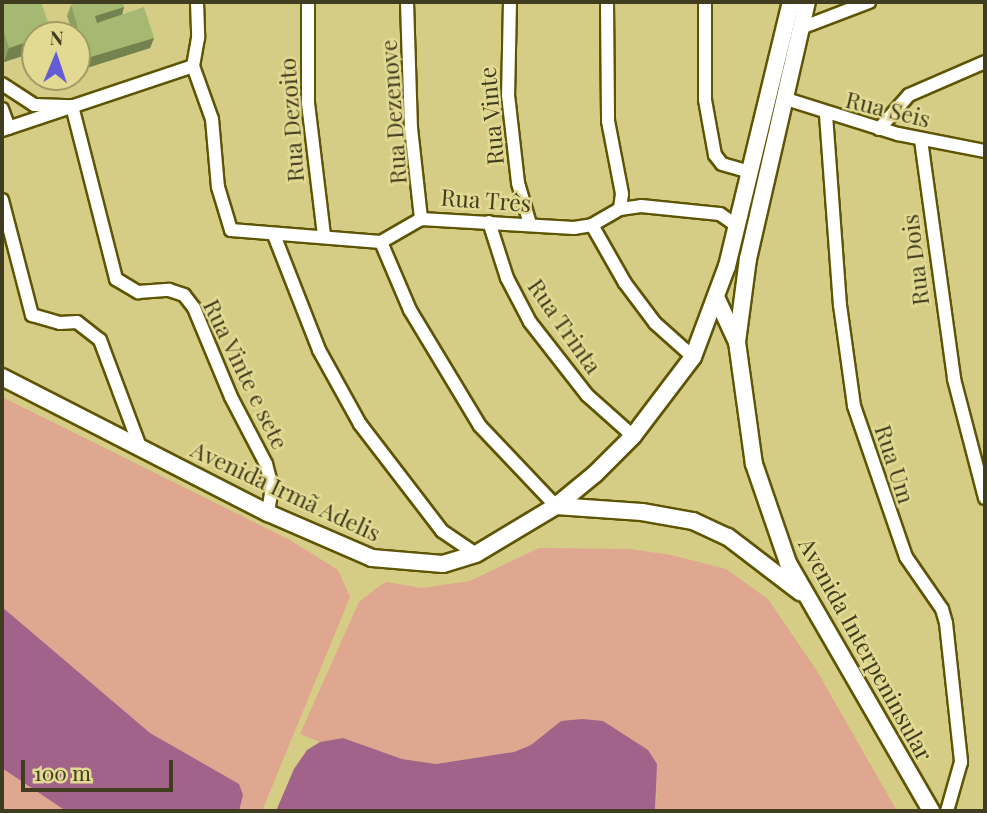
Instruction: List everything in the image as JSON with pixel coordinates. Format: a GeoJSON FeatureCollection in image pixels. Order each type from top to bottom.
{"type":"FeatureCollection","features":[{"type":"Feature","properties":{"kind":"street"},"geometry":{"type":"LineString","coordinates":[[197,2],[198,38],[193,66],[212,119],[218,187],[231,230],[274,235],[324,235],[381,242],[410,310],[480,426],[556,506],[642,512],[693,521],[728,537],[808,598]]}},
{"type":"Feature","properties":{"kind":"street","name":"Rua Dezoito"},"geometry":{"type":"LineString","coordinates":[[308,2],[308,103],[324,235]]}},
{"type":"Feature","properties":{"kind":"street","name":"Rua Dezenove"},"geometry":{"type":"LineString","coordinates":[[407,2],[411,128],[421,219]]}},
{"type":"Feature","properties":{"kind":"street","name":"Rua Vinte"},"geometry":{"type":"LineString","coordinates":[[510,2],[508,95],[518,183],[530,224]]}},
{"type":"Feature","properties":{"kind":"street"},"geometry":{"type":"LineString","coordinates":[[607,2],[608,121],[622,194],[620,209]]}},
{"type":"Feature","properties":{"kind":"street"},"geometry":{"type":"LineString","coordinates":[[705,2],[705,100],[715,155],[722,164],[750,172]]}},
{"type":"Feature","properties":{"kind":"street"},"geometry":{"type":"LineString","coordinates":[[717,299],[791,2]]}},
{"type":"Feature","properties":{"kind":"street","name":"Avenida Interpeninsular"},"geometry":{"type":"LineString","coordinates":[[807,2],[783,98],[742,300],[737,342],[754,464],[788,563],[931,811]]}},
{"type":"Feature","properties":{"kind":"street"},"geometry":{"type":"LineString","coordinates":[[801,28],[869,2]]}},
{"type":"Feature","properties":{"kind":"street"},"geometry":{"type":"LineString","coordinates":[[878,129],[909,95],[940,79],[985,62]]}},
{"type":"Feature","properties":{"kind":"street"},"geometry":{"type":"LineString","coordinates":[[2,109],[5,129],[193,66]]}},
{"type":"Feature","properties":{"kind":"street"},"geometry":{"type":"LineString","coordinates":[[2,84],[34,105],[72,106]]}},
{"type":"Feature","properties":{"kind":"street","name":"Rua Seis"},"geometry":{"type":"LineString","coordinates":[[783,98],[878,129],[985,151]]}},
{"type":"Feature","properties":{"kind":"street","name":"Rua Vinte e sete"},"geometry":{"type":"LineString","coordinates":[[72,106],[116,279],[138,292],[169,290],[184,295],[194,308],[231,397],[266,464],[272,487],[268,513]]}},
{"type":"Feature","properties":{"kind":"street","name":"Rua Um"},"geometry":{"type":"LineString","coordinates":[[826,114],[840,305],[858,418],[906,557],[942,609],[946,623],[961,762],[947,811]]}},
{"type":"Feature","properties":{"kind":"street","name":"Rua Dois"},"geometry":{"type":"LineString","coordinates":[[921,139],[954,379],[985,498]]}},
{"type":"Feature","properties":{"kind":"street"},"geometry":{"type":"LineString","coordinates":[[2,200],[32,315],[60,323],[77,322],[100,340],[141,447]]}},
{"type":"Feature","properties":{"kind":"street"},"geometry":{"type":"LineString","coordinates":[[693,357],[655,323],[625,283],[592,225],[620,209],[641,206],[720,214],[737,226]]}},
{"type":"Feature","properties":{"kind":"street","name":"Rua Três"},"geometry":{"type":"LineString","coordinates":[[381,242],[421,219],[592,225]]}},
{"type":"Feature","properties":{"kind":"street","name":"Rua Trinta"},"geometry":{"type":"LineString","coordinates":[[489,222],[507,278],[530,321],[587,395],[633,436]]}},
{"type":"Feature","properties":{"kind":"street"},"geometry":{"type":"LineString","coordinates":[[274,235],[319,350],[360,425],[442,531],[476,554]]}},
{"type":"Feature","properties":{"kind":"street"},"geometry":{"type":"LineString","coordinates":[[717,299],[731,286],[742,300]]}},
{"type":"Feature","properties":{"kind":"street","name":"Avenida Interpeninsular"},"geometry":{"type":"LineString","coordinates":[[717,299],[737,342]]}},
{"type":"Feature","properties":{"kind":"street","name":"Avenida Irmã Adelis"},"geometry":{"type":"LineString","coordinates":[[2,377],[268,513],[372,558],[443,564],[476,554],[556,506],[633,436],[693,357],[717,299]]}},
{"type":"Feature","properties":{"kind":"shaded area"},"geometry":{"type":"Polygon","coordinates":[[[2,397],[290,540],[338,570],[350,597],[262,811],[2,811],[2,397]]]}},
{"type":"Feature","properties":{"kind":"shaded area"},"geometry":{"type":"Polygon","coordinates":[[[539,548],[630,549],[671,555],[726,569],[768,599],[817,671],[897,811],[655,811],[657,794],[561,721],[531,745],[514,752],[436,764],[402,759],[343,738],[320,742],[300,734],[359,602],[379,586],[387,582],[421,588],[470,581],[539,548]]]}},
{"type":"Feature","properties":{"kind":"shaded area"},"geometry":{"type":"Polygon","coordinates":[[[2,607],[150,733],[239,784],[243,795],[239,811],[66,811],[2,768],[2,607]]]}},
{"type":"Feature","properties":{"kind":"shaded area"},"geometry":{"type":"Polygon","coordinates":[[[561,721],[603,721],[648,750],[657,764],[655,811],[276,811],[294,769],[307,750],[320,742],[343,738],[402,759],[436,764],[514,752],[531,745],[561,721]]]}},
{"type":"Feature","properties":{"kind":"building"},"geometry":{"type":"Polygon","coordinates":[[[2,2],[41,2],[48,21],[21,21],[21,44],[9,48],[2,26],[2,2]]]}},
{"type":"Feature","properties":{"kind":"building"},"geometry":{"type":"Polygon","coordinates":[[[81,2],[123,2],[124,7],[95,16],[97,23],[144,7],[154,38],[91,57],[91,21],[76,21],[71,5],[81,2]]]}}]}
